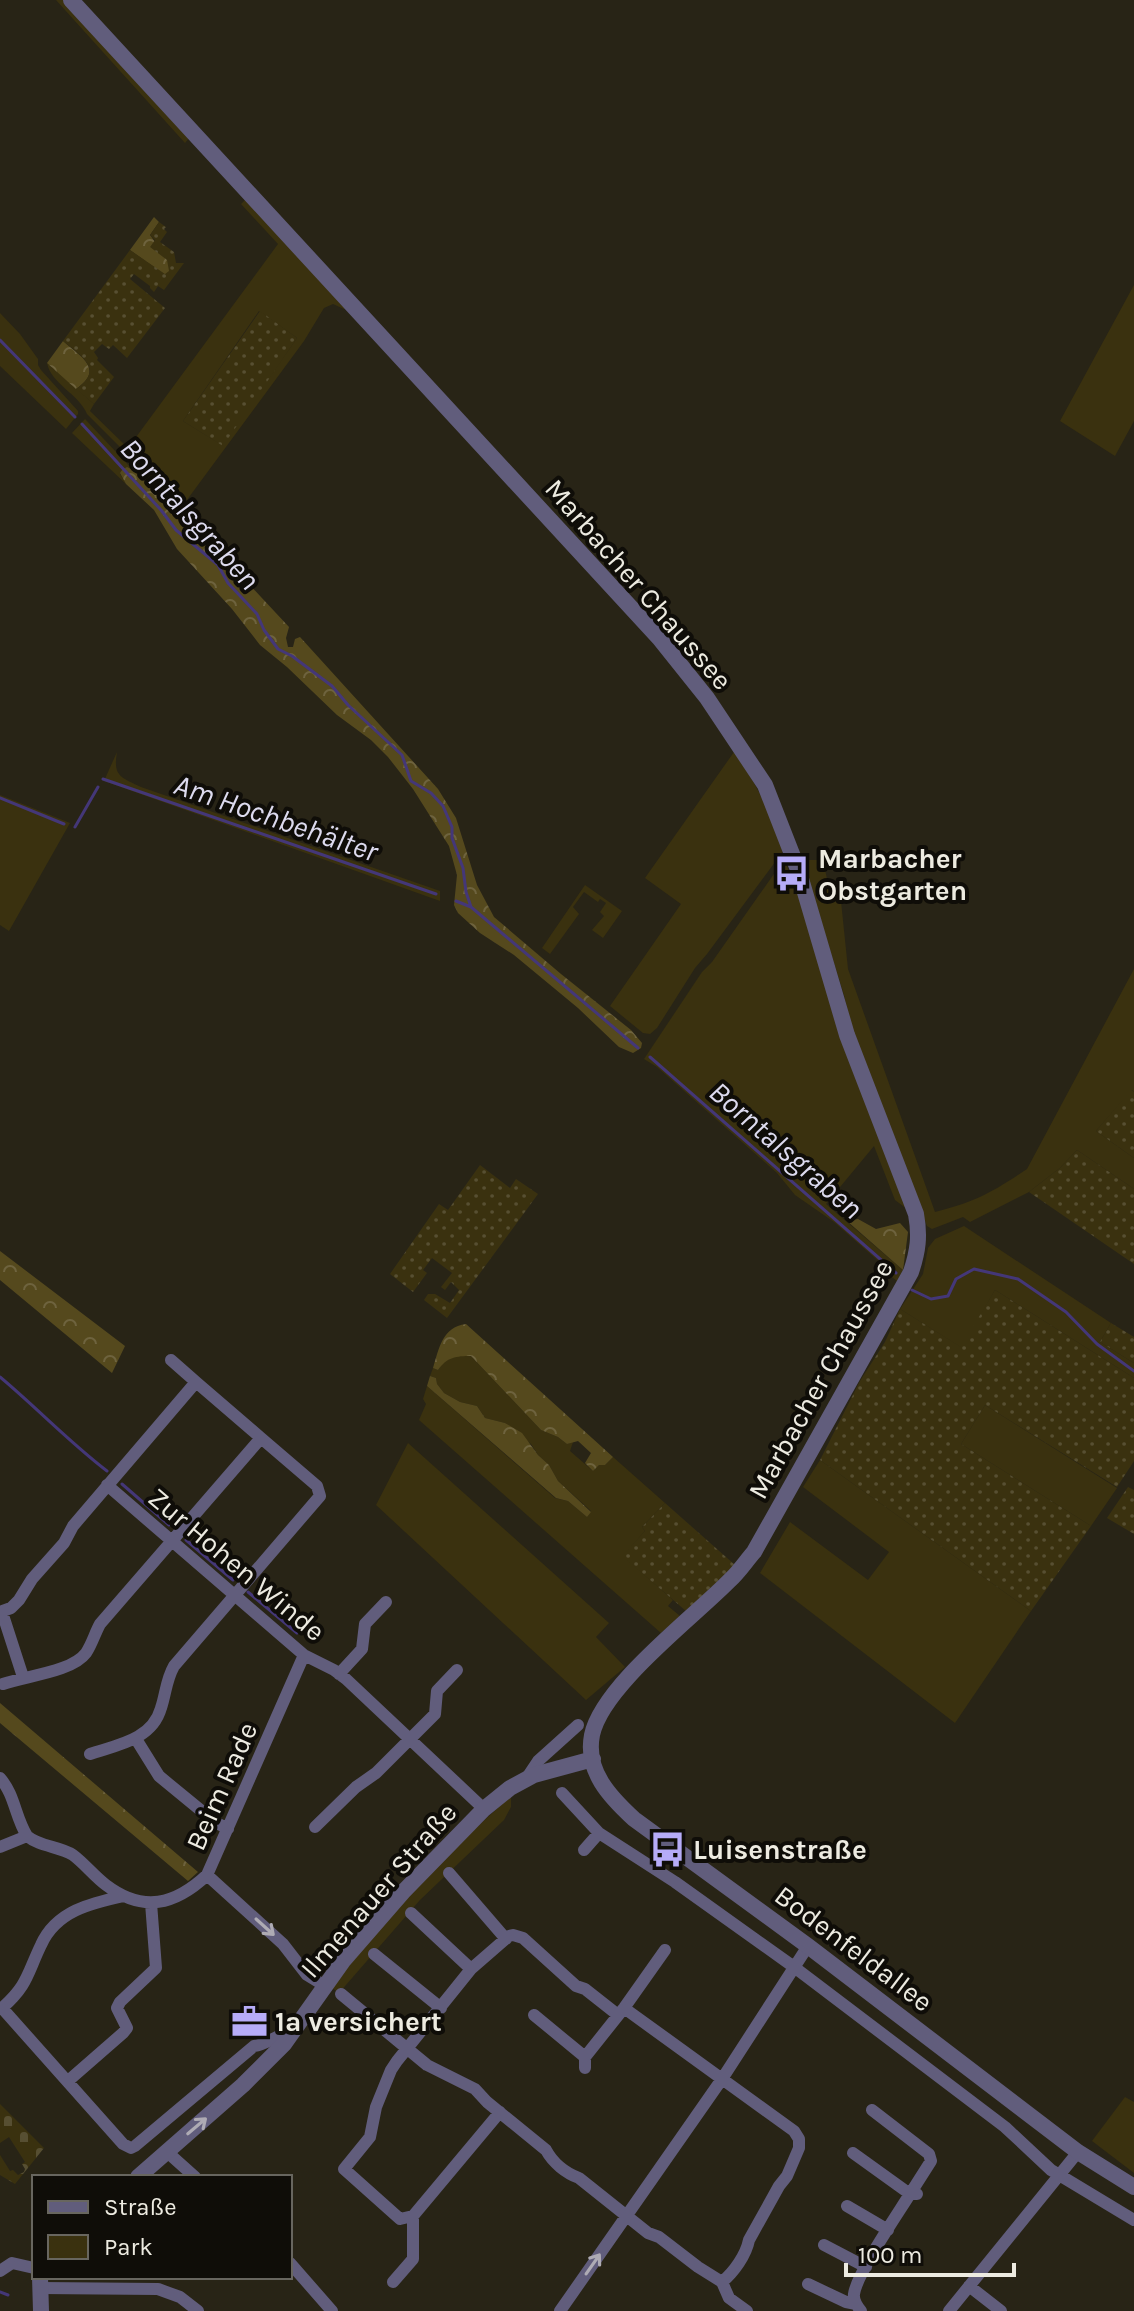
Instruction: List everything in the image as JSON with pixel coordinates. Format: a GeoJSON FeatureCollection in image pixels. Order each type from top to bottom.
{"type":"FeatureCollection","features":[{"type":"Feature","properties":{"kind":"street","name":"Marbacher Chaussee"},"geometry":{"type":"LineString","coordinates":[[71,0],[659,638],[707,698],[765,785],[791,846],[847,1035],[916,1214],[920,1235],[911,1272],[754,1552],[733,1578],[627,1678],[611,1697],[598,1718],[592,1737],[593,1759]]}},
{"type":"Feature","properties":{"kind":"street"},"geometry":{"type":"LineString","coordinates":[[90,1754],[136,1739],[152,1724],[161,1710],[167,1681],[174,1666],[320,1496],[317,1486],[171,1360]]}},
{"type":"Feature","properties":{"kind":"street"},"geometry":{"type":"LineString","coordinates":[[23,1677],[1,1612],[19,1600],[32,1579],[64,1543],[73,1526],[196,1382]]}},
{"type":"Feature","properties":{"kind":"street"},"geometry":{"type":"LineString","coordinates":[[3,1684],[65,1667],[82,1658],[100,1624],[261,1438]]}},
{"type":"Feature","properties":{"kind":"street","name":"Zur Hohen Winde"},"geometry":{"type":"LineString","coordinates":[[107,1485],[304,1655],[339,1674],[484,1809]]}},
{"type":"Feature","properties":{"kind":"street","name":"Zur Hohen Winde"},"geometry":{"type":"LineString","coordinates":[[339,1674],[362,1649],[365,1624],[386,1602]]}},
{"type":"Feature","properties":{"kind":"street","name":"Beim Rade"},"geometry":{"type":"LineString","coordinates":[[304,1655],[207,1875],[283,1944],[307,1975],[325,1986]]}},
{"type":"Feature","properties":{"kind":"street"},"geometry":{"type":"LineString","coordinates":[[315,1827],[356,1787],[376,1773],[435,1714],[437,1691],[457,1670]]}},
{"type":"Feature","properties":{"kind":"street","name":"Ilmenauer Straße"},"geometry":{"type":"LineString","coordinates":[[526,1779],[538,1761],[578,1725]]}},
{"type":"Feature","properties":{"kind":"street"},"geometry":{"type":"LineString","coordinates":[[136,1739],[159,1776],[228,1829]]}},
{"type":"Feature","properties":{"kind":"street","name":"Ilmenauer Straße"},"geometry":{"type":"LineString","coordinates":[[140,2175],[243,2085],[293,2032],[343,1961],[403,1892],[484,1809],[526,1779],[593,1759]]}},
{"type":"Feature","properties":{"kind":"street","name":"Bodenfeldallee"},"geometry":{"type":"LineString","coordinates":[[593,1759],[597,1774],[612,1798],[634,1819],[947,2050],[1078,2152],[1134,2187]]}},
{"type":"Feature","properties":{"kind":"street"},"geometry":{"type":"LineString","coordinates":[[0,1778],[10,1790],[27,1836],[33,1841],[72,1854],[107,1886],[124,1896],[138,1902],[164,1902],[180,1896],[207,1875]]}},
{"type":"Feature","properties":{"kind":"street","name":"Bodenfeldallee"},"geometry":{"type":"LineString","coordinates":[[562,1793],[599,1833],[675,1882],[794,1967],[1005,2127],[1058,2175],[1134,2220]]}},
{"type":"Feature","properties":{"kind":"street"},"geometry":{"type":"LineString","coordinates":[[584,1850],[599,1833]]}},
{"type":"Feature","properties":{"kind":"street"},"geometry":{"type":"LineString","coordinates":[[0,1847],[27,1836]]}},
{"type":"Feature","properties":{"kind":"street"},"geometry":{"type":"LineString","coordinates":[[675,1882],[691,1859]]}},
{"type":"Feature","properties":{"kind":"street"},"geometry":{"type":"LineString","coordinates":[[449,1873],[506,1939]]}},
{"type":"Feature","properties":{"kind":"street"},"geometry":{"type":"LineString","coordinates":[[124,1896],[88,1904],[62,1919],[46,1935],[24,1985],[2,2008],[123,2144],[131,2148],[254,2046],[293,2032]]}},
{"type":"Feature","properties":{"kind":"street"},"geometry":{"type":"LineString","coordinates":[[70,2083],[127,2028],[117,2008],[156,1968],[151,1903]]}},
{"type":"Feature","properties":{"kind":"street"},"geometry":{"type":"LineString","coordinates":[[411,1913],[471,1969]]}},
{"type":"Feature","properties":{"kind":"street"},"geometry":{"type":"LineString","coordinates":[[500,2112],[413,2216],[400,2219],[344,2169],[370,2137],[376,2107],[391,2070],[471,1969],[513,1935],[523,1938],[576,1986],[722,2079],[794,2131],[800,2142],[787,2176],[747,2248],[729,2277],[722,2282]]}},
{"type":"Feature","properties":{"kind":"street"},"geometry":{"type":"LineString","coordinates":[[560,2311],[722,2079],[808,1946]]}},
{"type":"Feature","properties":{"kind":"street"},"geometry":{"type":"LineString","coordinates":[[534,2015],[585,2062],[665,1950]]}},
{"type":"Feature","properties":{"kind":"street"},"geometry":{"type":"LineString","coordinates":[[374,1954],[441,2008]]}},
{"type":"Feature","properties":{"kind":"street"},"geometry":{"type":"LineString","coordinates":[[341,1994],[427,2065],[475,2089],[546,2150],[550,2158],[570,2175],[579,2178],[626,2217],[722,2282],[729,2298],[747,2311]]}},
{"type":"Feature","properties":{"kind":"street"},"geometry":{"type":"LineString","coordinates":[[931,2071],[947,2050]]}},
{"type":"Feature","properties":{"kind":"street"},"geometry":{"type":"LineString","coordinates":[[858,2307],[855,2290],[866,2267],[914,2194],[931,2161],[931,2157],[872,2110]]}},
{"type":"Feature","properties":{"kind":"street"},"geometry":{"type":"LineString","coordinates":[[166,2151],[193,2175]]}},
{"type":"Feature","properties":{"kind":"street"},"geometry":{"type":"LineString","coordinates":[[949,2311],[1078,2152]]}},
{"type":"Feature","properties":{"kind":"street"},"geometry":{"type":"LineString","coordinates":[[853,2153],[914,2194]]}},
{"type":"Feature","properties":{"kind":"street"},"geometry":{"type":"LineString","coordinates":[[847,2206],[888,2230]]}},
{"type":"Feature","properties":{"kind":"street"},"geometry":{"type":"LineString","coordinates":[[393,2282],[413,2259],[413,2216]]}},
{"type":"Feature","properties":{"kind":"street"},"geometry":{"type":"LineString","coordinates":[[824,2245],[866,2267]]}},
{"type":"Feature","properties":{"kind":"street"},"geometry":{"type":"LineString","coordinates":[[0,2271],[12,2263],[32,2268]]}},
{"type":"Feature","properties":{"kind":"street"},"geometry":{"type":"LineString","coordinates":[[292,2265],[332,2311]]}},
{"type":"Feature","properties":{"kind":"street"},"geometry":{"type":"LineString","coordinates":[[41,2311],[40,2282],[158,2289],[180,2297],[198,2311]]}},
{"type":"Feature","properties":{"kind":"street"},"geometry":{"type":"LineString","coordinates":[[808,2284],[858,2307]]}},
{"type":"Feature","properties":{"kind":"street"},"geometry":{"type":"LineString","coordinates":[[969,2286],[1001,2311]]}},
{"type":"Feature","properties":{"kind":"green space"},"geometry":{"type":"Polygon","coordinates":[[[56,0],[64,0],[190,137],[185,143],[56,0]]]}},
{"type":"Feature","properties":{"kind":"green space"},"geometry":{"type":"Polygon","coordinates":[[[247,198],[346,307],[333,304],[324,308],[304,341],[181,508],[87,414],[54,377],[47,363],[94,404],[90,411],[128,448],[278,244],[241,204],[247,198]],[[259,311],[183,421],[222,445],[297,338],[259,311]]]}},
{"type":"Feature","properties":{"kind":"green space"},"geometry":{"type":"Polygon","coordinates":[[[154,217],[159,222],[150,235],[168,260],[170,271],[165,275],[130,250],[154,217]]]}},
{"type":"Feature","properties":{"kind":"green space"},"geometry":{"type":"Polygon","coordinates":[[[159,222],[167,232],[160,242],[174,252],[176,263],[184,263],[164,290],[158,286],[154,292],[134,274],[130,279],[165,308],[127,358],[113,345],[109,349],[102,344],[94,352],[97,360],[114,377],[94,404],[76,389],[89,375],[87,363],[63,341],[130,250],[165,274],[169,271],[167,260],[150,247],[155,240],[150,235],[159,222]]]}},
{"type":"Feature","properties":{"kind":"green space"},"geometry":{"type":"Polygon","coordinates":[[[1134,285],[1134,421],[1115,456],[1060,421],[1134,285]]]}},
{"type":"Feature","properties":{"kind":"green space"},"geometry":{"type":"Polygon","coordinates":[[[260,311],[297,338],[223,446],[183,421],[260,311]]]}},
{"type":"Feature","properties":{"kind":"green space"},"geometry":{"type":"Polygon","coordinates":[[[0,313],[38,359],[41,370],[78,411],[66,429],[0,366],[0,313]]]}},
{"type":"Feature","properties":{"kind":"green space"},"geometry":{"type":"Polygon","coordinates":[[[63,341],[83,358],[89,369],[85,382],[76,389],[47,363],[63,341]]]}},
{"type":"Feature","properties":{"kind":"green space"},"geometry":{"type":"Polygon","coordinates":[[[85,419],[133,470],[127,468],[120,474],[126,484],[72,433],[85,419]]]}},
{"type":"Feature","properties":{"kind":"green space"},"geometry":{"type":"Polygon","coordinates":[[[127,467],[231,565],[289,627],[286,638],[288,647],[293,647],[295,639],[300,637],[438,789],[456,818],[477,885],[494,917],[631,1030],[642,1043],[641,1048],[633,1053],[619,1047],[578,1008],[458,913],[454,905],[457,875],[449,846],[413,789],[371,740],[337,715],[260,645],[177,549],[154,510],[126,484],[120,473],[127,467]]]}},
{"type":"Feature","properties":{"kind":"green space"},"geometry":{"type":"Polygon","coordinates":[[[117,752],[117,771],[141,787],[440,891],[440,901],[104,781],[117,752]]]}},
{"type":"Feature","properties":{"kind":"green space"},"geometry":{"type":"Polygon","coordinates":[[[734,752],[762,799],[784,850],[695,968],[657,1028],[650,1034],[643,1033],[610,1006],[681,904],[645,878],[734,752]]]}},
{"type":"Feature","properties":{"kind":"green space"},"geometry":{"type":"Polygon","coordinates":[[[0,795],[70,823],[9,931],[0,925],[0,795]]]}},
{"type":"Feature","properties":{"kind":"green space"},"geometry":{"type":"Polygon","coordinates":[[[802,860],[823,860],[827,879],[839,882],[848,969],[935,1212],[983,1195],[1027,1169],[1134,969],[1134,1092],[1132,1090],[1096,1131],[1134,1158],[1134,1189],[1077,1150],[1029,1192],[970,1222],[963,1217],[932,1229],[927,1226],[853,1033],[802,860]]]}},
{"type":"Feature","properties":{"kind":"green space"},"geometry":{"type":"Polygon","coordinates":[[[786,863],[793,885],[798,887],[907,1209],[895,1200],[874,1146],[826,1204],[903,1270],[897,1281],[882,1264],[834,1222],[795,1195],[777,1173],[644,1059],[702,972],[776,871],[782,872],[786,863]]]}},
{"type":"Feature","properties":{"kind":"green space"},"geometry":{"type":"Polygon","coordinates":[[[585,885],[622,911],[603,938],[592,930],[604,916],[600,912],[606,903],[600,899],[598,902],[584,892],[573,907],[579,914],[550,954],[542,948],[585,885]]]}},
{"type":"Feature","properties":{"kind":"green space"},"geometry":{"type":"Polygon","coordinates":[[[1131,1090],[1134,1092],[1134,1158],[1096,1131],[1131,1090]]]}},
{"type":"Feature","properties":{"kind":"green space"},"geometry":{"type":"Polygon","coordinates":[[[1077,1150],[1134,1189],[1134,1264],[1029,1192],[1077,1150]]]}},
{"type":"Feature","properties":{"kind":"green space"},"geometry":{"type":"Polygon","coordinates":[[[480,1165],[510,1188],[516,1179],[538,1194],[447,1318],[424,1300],[428,1294],[435,1294],[450,1303],[459,1290],[451,1282],[445,1290],[441,1287],[452,1273],[432,1258],[423,1270],[427,1273],[413,1292],[390,1274],[439,1204],[448,1210],[480,1165]]]}},
{"type":"Feature","properties":{"kind":"green space"},"geometry":{"type":"Polygon","coordinates":[[[858,1219],[876,1229],[900,1223],[908,1232],[903,1270],[847,1221],[858,1219]]]}},
{"type":"Feature","properties":{"kind":"green space"},"geometry":{"type":"Polygon","coordinates":[[[964,1226],[1111,1323],[1100,1342],[1134,1363],[1134,1378],[995,1290],[962,1348],[900,1309],[923,1274],[928,1248],[935,1239],[964,1226]]]}},
{"type":"Feature","properties":{"kind":"green space"},"geometry":{"type":"Polygon","coordinates":[[[0,1251],[125,1346],[112,1373],[0,1280],[0,1251]]]}},
{"type":"Feature","properties":{"kind":"green space"},"geometry":{"type":"Polygon","coordinates":[[[995,1290],[1134,1378],[1134,1461],[1117,1487],[985,1405],[961,1444],[1091,1526],[1031,1611],[820,1460],[900,1309],[961,1347],[995,1290]]]}},
{"type":"Feature","properties":{"kind":"green space"},"geometry":{"type":"Polygon","coordinates":[[[1111,1323],[1134,1337],[1134,1363],[1100,1342],[1111,1323]]]}},
{"type":"Feature","properties":{"kind":"green space"},"geometry":{"type":"Polygon","coordinates":[[[466,1324],[613,1457],[593,1471],[585,1463],[591,1453],[578,1441],[567,1444],[541,1430],[471,1356],[452,1358],[438,1370],[433,1368],[447,1334],[466,1324]]]}},
{"type":"Feature","properties":{"kind":"green space"},"geometry":{"type":"Polygon","coordinates":[[[456,1356],[471,1356],[541,1430],[567,1444],[573,1442],[570,1451],[593,1471],[613,1457],[665,1503],[642,1527],[645,1531],[623,1556],[673,1600],[668,1606],[680,1616],[661,1633],[419,1420],[426,1404],[423,1399],[427,1386],[555,1498],[568,1501],[587,1517],[591,1511],[558,1481],[531,1444],[505,1423],[485,1418],[477,1406],[460,1402],[444,1393],[436,1378],[430,1376],[433,1368],[438,1370],[444,1361],[456,1356]]]}},
{"type":"Feature","properties":{"kind":"green space"},"geometry":{"type":"Polygon","coordinates":[[[430,1376],[436,1378],[444,1393],[460,1402],[477,1406],[485,1418],[505,1423],[522,1433],[558,1481],[591,1512],[587,1517],[568,1501],[556,1498],[427,1386],[430,1376]]]}},
{"type":"Feature","properties":{"kind":"green space"},"geometry":{"type":"Polygon","coordinates":[[[985,1405],[1117,1488],[1091,1526],[961,1444],[985,1405]]]}},
{"type":"Feature","properties":{"kind":"green space"},"geometry":{"type":"Polygon","coordinates":[[[408,1443],[609,1623],[596,1637],[625,1667],[586,1700],[376,1505],[408,1443]]]}},
{"type":"Feature","properties":{"kind":"green space"},"geometry":{"type":"Polygon","coordinates":[[[820,1460],[1031,1611],[955,1723],[760,1573],[790,1522],[868,1580],[889,1552],[803,1487],[820,1460]]]}},
{"type":"Feature","properties":{"kind":"green space"},"geometry":{"type":"Polygon","coordinates":[[[1128,1487],[1134,1490],[1134,1534],[1107,1518],[1128,1487]]]}},
{"type":"Feature","properties":{"kind":"green space"},"geometry":{"type":"Polygon","coordinates":[[[665,1503],[735,1565],[686,1611],[622,1556],[645,1531],[642,1527],[665,1503]]]}},
{"type":"Feature","properties":{"kind":"green space"},"geometry":{"type":"Polygon","coordinates":[[[0,1703],[198,1872],[188,1881],[0,1723],[0,1703]]]}},
{"type":"Feature","properties":{"kind":"green space"},"geometry":{"type":"Polygon","coordinates":[[[511,1796],[511,1807],[504,1820],[420,1900],[339,1993],[332,1988],[417,1888],[511,1796]]]}},
{"type":"Feature","properties":{"kind":"green space"},"geometry":{"type":"Polygon","coordinates":[[[1125,2097],[1134,2102],[1134,2173],[1092,2141],[1125,2097]]]}},
{"type":"Feature","properties":{"kind":"green space"},"geometry":{"type":"Polygon","coordinates":[[[0,2104],[44,2148],[15,2184],[0,2175],[0,2155],[10,2171],[18,2175],[24,2172],[22,2164],[25,2162],[9,2137],[0,2143],[0,2104]]]}},
{"type":"Feature","properties":{"kind":"waterway","name":"Borntalsgraben"},"geometry":{"type":"LineString","coordinates":[[0,340],[75,417]]}},
{"type":"Feature","properties":{"kind":"waterway","name":"Borntalsgraben"},"geometry":{"type":"LineString","coordinates":[[82,424],[176,530],[218,565],[228,583],[257,614],[278,649],[332,686],[402,755],[411,781],[431,793],[443,806],[452,827],[452,838],[463,868],[471,907],[638,1048]]}},
{"type":"Feature","properties":{"kind":"waterway","name":"Am Hochbehälter"},"geometry":{"type":"LineString","coordinates":[[103,779],[436,894]]}},
{"type":"Feature","properties":{"kind":"waterway","name":"Am Hochbehälter"},"geometry":{"type":"LineString","coordinates":[[75,827],[98,787]]}},
{"type":"Feature","properties":{"kind":"waterway","name":"Am Hochbehälter"},"geometry":{"type":"LineString","coordinates":[[0,798],[64,824]]}},
{"type":"Feature","properties":{"kind":"waterway","name":"Am Hochbehälter"},"geometry":{"type":"LineString","coordinates":[[456,901],[471,907]]}},
{"type":"Feature","properties":{"kind":"waterway","name":"Borntalsgraben"},"geometry":{"type":"LineString","coordinates":[[650,1057],[896,1273]]}},
{"type":"Feature","properties":{"kind":"waterway","name":"Borntalsgraben"},"geometry":{"type":"LineString","coordinates":[[912,1290],[931,1299],[948,1296],[956,1279],[974,1269],[1018,1279],[1066,1312],[1097,1344],[1134,1371]]}},
{"type":"Feature","properties":{"kind":"waterway"},"geometry":{"type":"LineString","coordinates":[[0,1377],[107,1471]]}},
{"type":"Feature","properties":{"kind":"waterway"},"geometry":{"type":"LineString","coordinates":[[122,1484],[169,1525]]}},
{"type":"Feature","properties":{"kind":"waterway"},"geometry":{"type":"LineString","coordinates":[[186,1540],[233,1580]]}},
{"type":"Feature","properties":{"kind":"waterway"},"geometry":{"type":"LineString","coordinates":[[248,1592],[297,1633]]}},
{"type":"Feature","properties":{"kind":"waterway"},"geometry":{"type":"LineString","coordinates":[[0,2292],[8,2295]]}},
{"type":"Feature","properties":{"kind":"place","name":"Marbacher Obstgarten"},"geometry":{"type":"Point","coordinates":[792,874]}},
{"type":"Feature","properties":{"kind":"place","name":"Luisenstraße"},"geometry":{"type":"Point","coordinates":[667,1849]}},
{"type":"Feature","properties":{"kind":"place","name":"1a versichert"},"geometry":{"type":"Point","coordinates":[249,2021]}}]}
